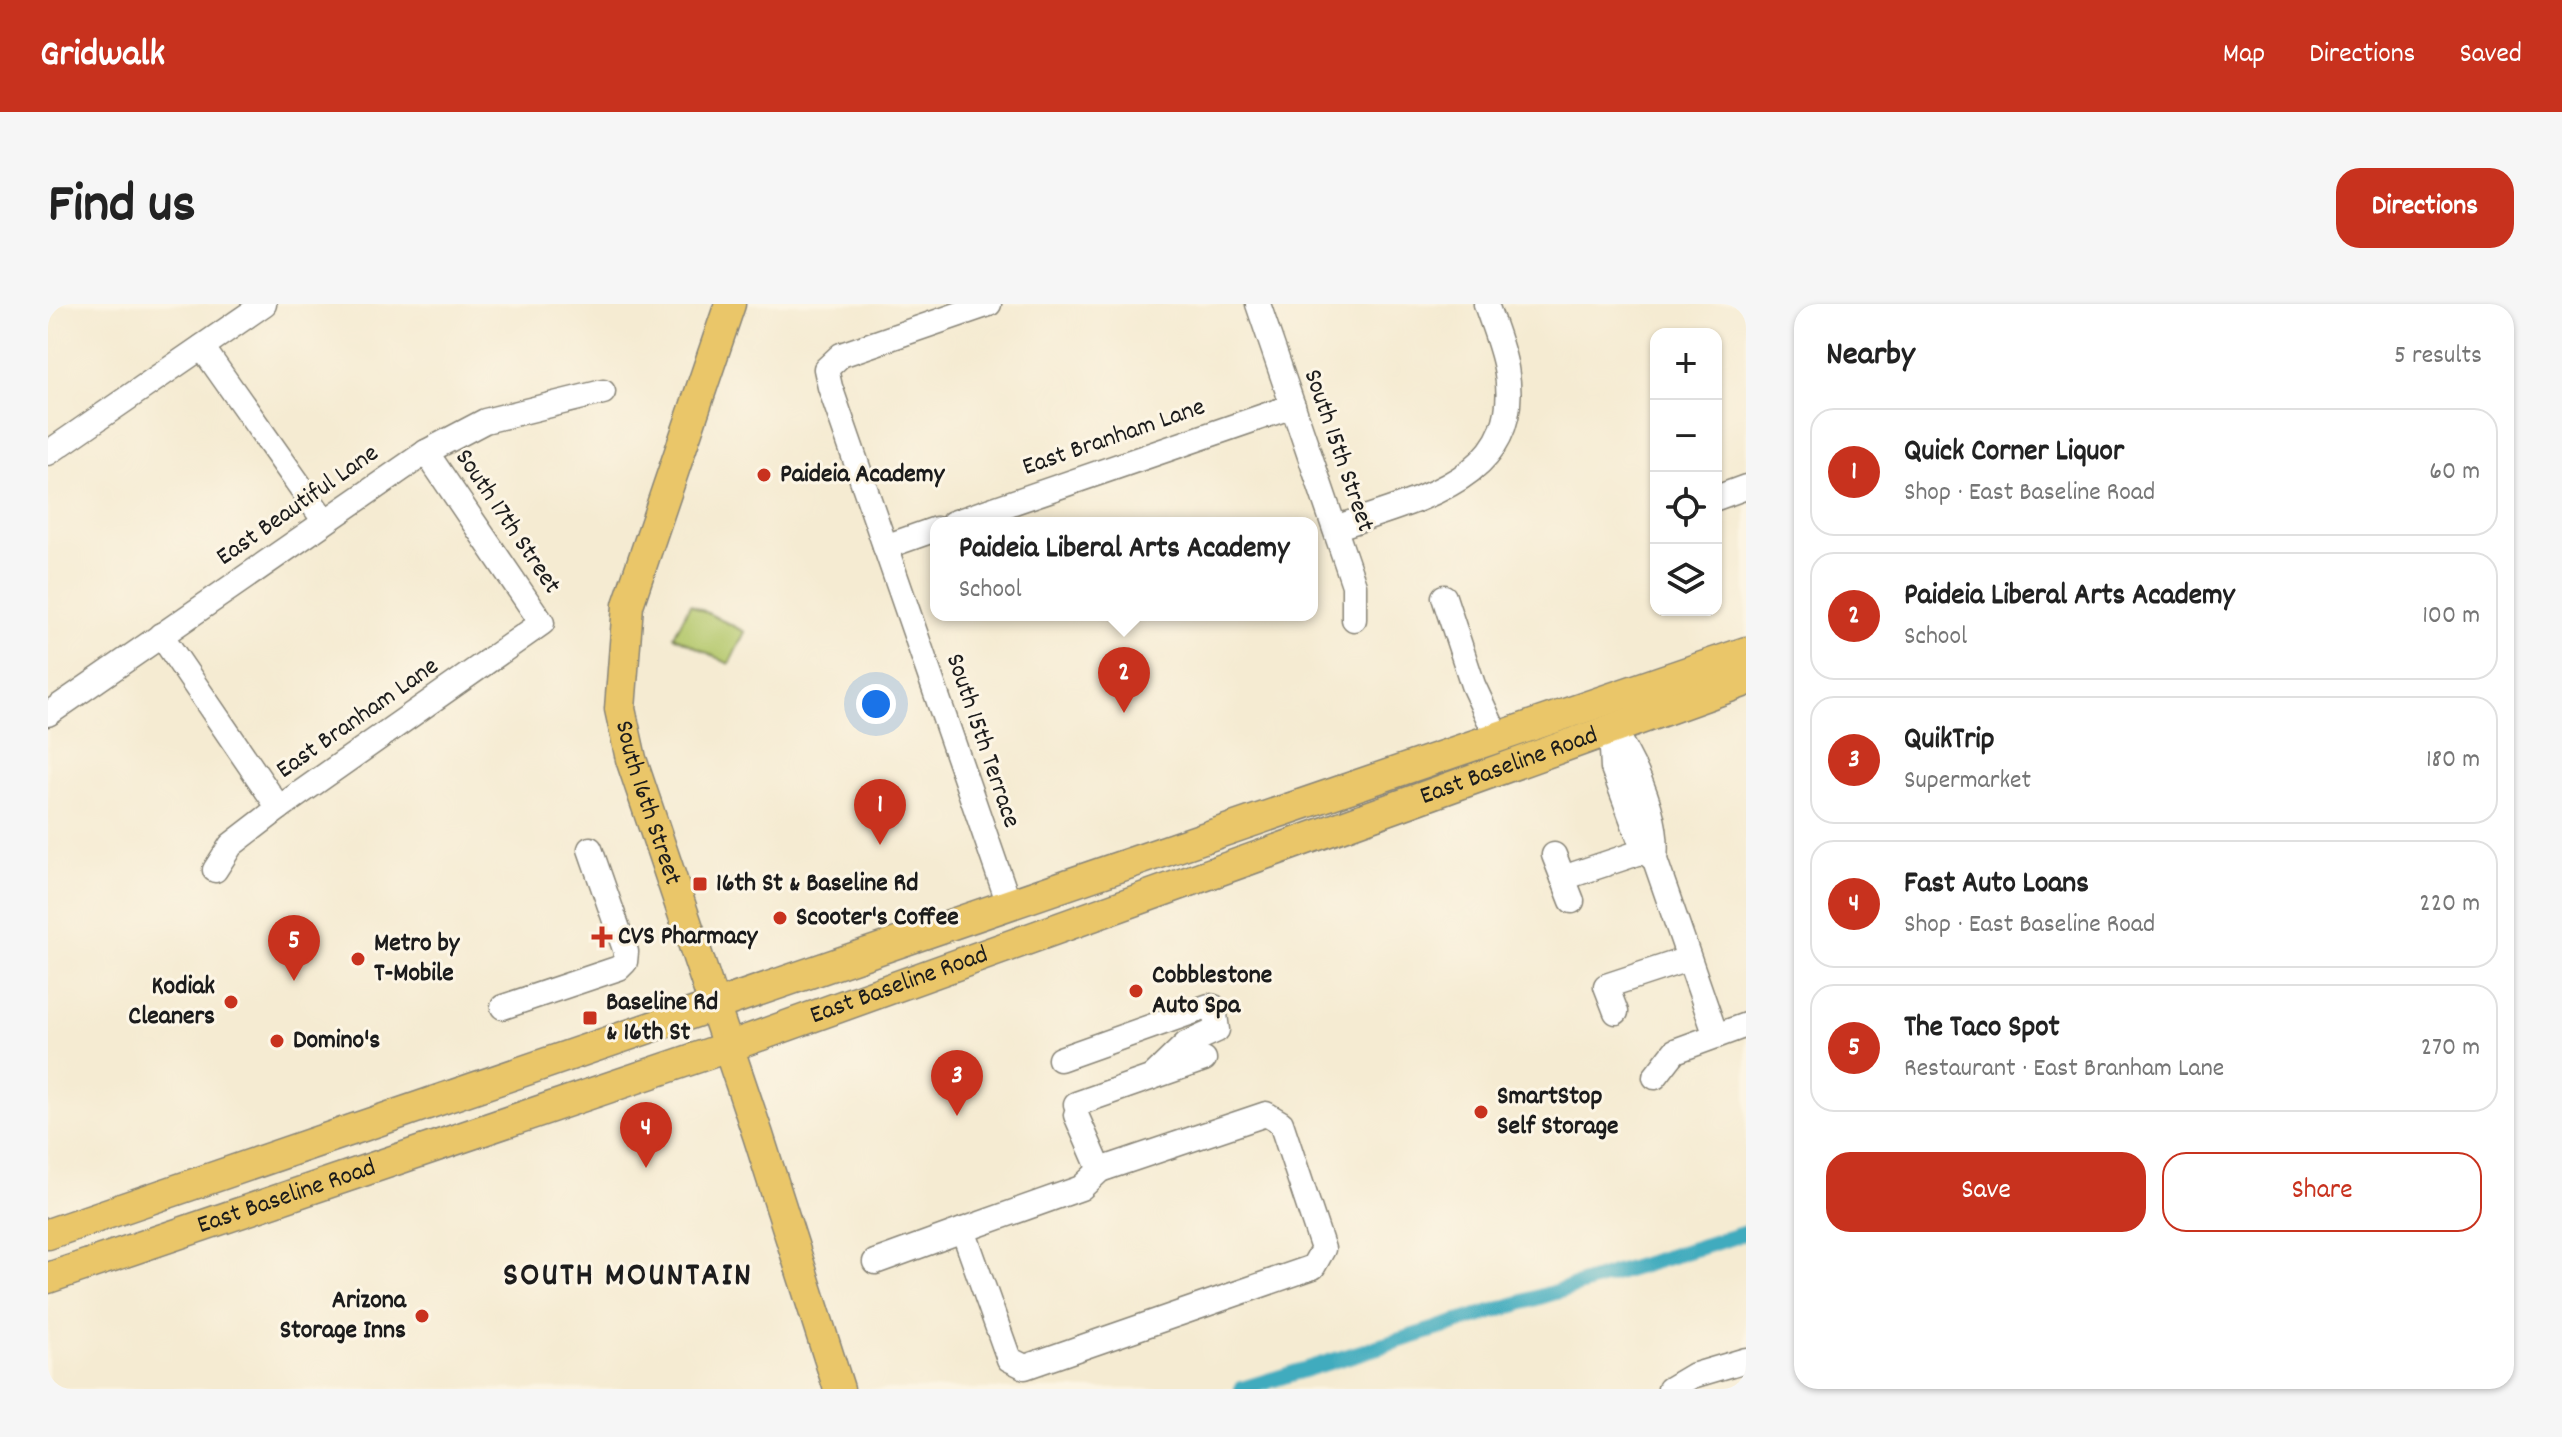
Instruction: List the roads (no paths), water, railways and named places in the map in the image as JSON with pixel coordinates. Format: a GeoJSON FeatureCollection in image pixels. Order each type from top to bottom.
{"type":"FeatureCollection","features":[{"type":"Feature","properties":{"kind":"main road","name":"South 16th Street"},"geometry":{"type":"LineString","coordinates":[[730,304],[631,592],[622,658],[620,709],[631,759],[839,1389]]}},
{"type":"Feature","properties":{"kind":"main road","name":"East Baseline Road"},"geometry":{"type":"LineString","coordinates":[[48,1278],[728,1047],[1021,941],[1607,715],[1746,652]]}},
{"type":"Feature","properties":{"kind":"main road","name":"East Baseline Road"},"geometry":{"type":"LineString","coordinates":[[48,1234],[1340,789],[1498,739],[1746,681]]}},
{"type":"Feature","properties":{"kind":"main road"},"geometry":{"type":"LineString","coordinates":[[1009,904],[1021,941]]}},
{"type":"Feature","properties":{"kind":"main road"},"geometry":{"type":"LineString","coordinates":[[378,1165],[377,1157],[384,1146],[460,1110],[497,1080]]}},
{"type":"Feature","properties":{"kind":"main road"},"geometry":{"type":"LineString","coordinates":[[120,1209],[160,1215],[186,1232],[207,1202],[277,1171],[310,1143]]}},
{"type":"Feature","properties":{"kind":"street"},"geometry":{"type":"LineString","coordinates":[[48,453],[264,304]]}},
{"type":"Feature","properties":{"kind":"street","name":"South 15th Terrace"},"geometry":{"type":"LineString","coordinates":[[989,304],[841,355],[826,369],[1009,904]]}},
{"type":"Feature","properties":{"kind":"street","name":"South 15th Street"},"geometry":{"type":"LineString","coordinates":[[1258,304],[1354,585],[1354,619]]}},
{"type":"Feature","properties":{"kind":"street"},"geometry":{"type":"LineString","coordinates":[[1335,528],[1459,482],[1485,459],[1495,444],[1508,408],[1506,369],[1486,304]]}},
{"type":"Feature","properties":{"kind":"street"},"geometry":{"type":"LineString","coordinates":[[202,347],[324,520]]}},
{"type":"Feature","properties":{"kind":"street","name":"East Beautiful Lane"},"geometry":{"type":"LineString","coordinates":[[48,714],[426,452],[485,421],[603,392]]}},
{"type":"Feature","properties":{"kind":"street","name":"East Branham Lane"},"geometry":{"type":"LineString","coordinates":[[970,517],[1293,406]]}},
{"type":"Feature","properties":{"kind":"street","name":"South 17th Street"},"geometry":{"type":"LineString","coordinates":[[426,452],[542,623]]}},
{"type":"Feature","properties":{"kind":"street"},"geometry":{"type":"LineString","coordinates":[[1722,496],[1746,487]]}},
{"type":"Feature","properties":{"kind":"street"},"geometry":{"type":"LineString","coordinates":[[885,547],[930,531]]}},
{"type":"Feature","properties":{"kind":"street"},"geometry":{"type":"LineString","coordinates":[[1444,597],[1473,685],[1498,739]]}},
{"type":"Feature","properties":{"kind":"street","name":"East Branham Lane"},"geometry":{"type":"LineString","coordinates":[[215,870],[231,845],[279,808],[542,623]]}},
{"type":"Feature","properties":{"kind":"street"},"geometry":{"type":"LineString","coordinates":[[161,635],[279,808]]}},
{"type":"Feature","properties":{"kind":"street"},"geometry":{"type":"LineString","coordinates":[[1607,715],[1629,755],[1638,810],[1658,835],[1650,856],[1716,1036]]}},
{"type":"Feature","properties":{"kind":"street"},"geometry":{"type":"LineString","coordinates":[[503,1007],[619,968],[625,962],[626,952],[590,849]]}},
{"type":"Feature","properties":{"kind":"street"},"geometry":{"type":"LineString","coordinates":[[1572,901],[1559,867],[1650,856]]}},
{"type":"Feature","properties":{"kind":"street"},"geometry":{"type":"LineString","coordinates":[[1616,1012],[1606,986],[1688,959]]}},
{"type":"Feature","properties":{"kind":"street"},"geometry":{"type":"LineString","coordinates":[[1060,1059],[1209,1006],[1214,1007],[1217,1030],[1186,1044],[1152,1077]]}},
{"type":"Feature","properties":{"kind":"street"},"geometry":{"type":"LineString","coordinates":[[1655,1077],[1675,1051],[1746,1025]]}},
{"type":"Feature","properties":{"kind":"street"},"geometry":{"type":"LineString","coordinates":[[1100,1170],[1076,1109],[1204,1059]]}},
{"type":"Feature","properties":{"kind":"street"},"geometry":{"type":"LineString","coordinates":[[866,1266],[963,1230],[1081,1188],[1100,1170],[1266,1114],[1281,1123],[1323,1249],[1313,1267],[1025,1367],[1009,1359],[963,1230]]}},
{"type":"Feature","properties":{"kind":"street"},"geometry":{"type":"LineString","coordinates":[[1670,1389],[1692,1376],[1746,1360]]}},
{"type":"Feature","properties":{"kind":"waterway"},"geometry":{"type":"LineString","coordinates":[[1242,1389],[1746,1233]]}},
{"type":"Feature","properties":{"kind":"place","name":"Paideia Academy"},"geometry":{"type":"Point","coordinates":[764,475]}},
{"type":"Feature","properties":{"kind":"place","name":"Paideia Liberal Arts Academy"},"geometry":{"type":"Point","coordinates":[1124,713]}},
{"type":"Feature","properties":{"kind":"place","name":"Quick Corner Liquor"},"geometry":{"type":"Point","coordinates":[880,845]}},
{"type":"Feature","properties":{"kind":"place","name":"16th St & Baseline Rd"},"geometry":{"type":"Point","coordinates":[700,884]}},
{"type":"Feature","properties":{"kind":"place","name":"Scooter's Coffee"},"geometry":{"type":"Point","coordinates":[780,918]}},
{"type":"Feature","properties":{"kind":"place","name":"CVS Pharmacy"},"geometry":{"type":"Point","coordinates":[602,937]}},
{"type":"Feature","properties":{"kind":"place","name":"Metro by T-Mobile"},"geometry":{"type":"Point","coordinates":[358,959]}},
{"type":"Feature","properties":{"kind":"place","name":"The Taco Spot"},"geometry":{"type":"Point","coordinates":[294,981]}},
{"type":"Feature","properties":{"kind":"place","name":"Cobblestone Auto Spa"},"geometry":{"type":"Point","coordinates":[1136,991]}},
{"type":"Feature","properties":{"kind":"place","name":"Kodiak Cleaners"},"geometry":{"type":"Point","coordinates":[231,1002]}},
{"type":"Feature","properties":{"kind":"place","name":"Baseline Rd & 16th St"},"geometry":{"type":"Point","coordinates":[590,1018]}},
{"type":"Feature","properties":{"kind":"place","name":"Domino's"},"geometry":{"type":"Point","coordinates":[277,1041]}},
{"type":"Feature","properties":{"kind":"place","name":"SmartStop Self Storage"},"geometry":{"type":"Point","coordinates":[1481,1112]}},
{"type":"Feature","properties":{"kind":"place","name":"QuikTrip"},"geometry":{"type":"Point","coordinates":[957,1116]}},
{"type":"Feature","properties":{"kind":"place","name":"Fast Auto Loans"},"geometry":{"type":"Point","coordinates":[646,1168]}},
{"type":"Feature","properties":{"kind":"place","name":"Arizona Storage Inns"},"geometry":{"type":"Point","coordinates":[422,1316]}},
{"type":"Feature","properties":{"kind":"district","name":"SOUTH MOUNTAIN"},"geometry":{"type":"Point","coordinates":[628,1277]}}]}
